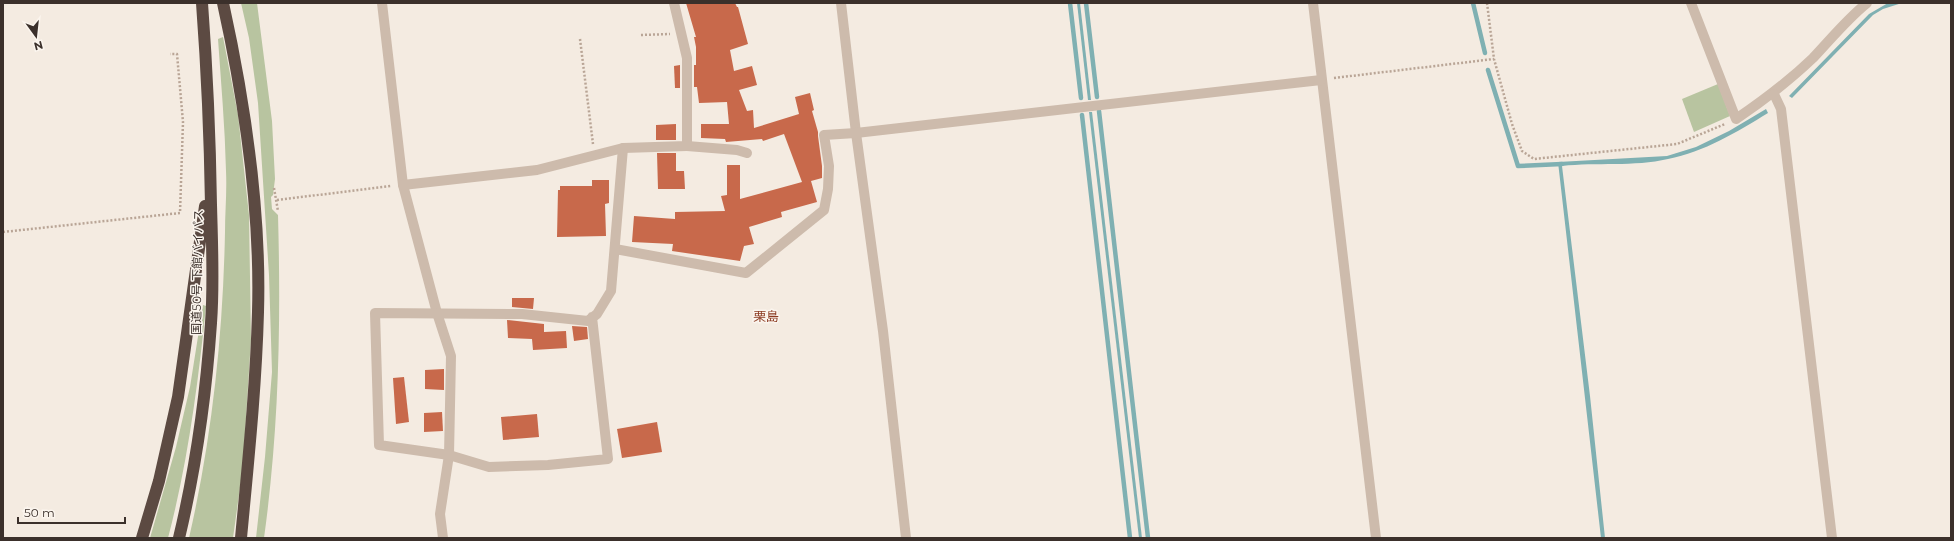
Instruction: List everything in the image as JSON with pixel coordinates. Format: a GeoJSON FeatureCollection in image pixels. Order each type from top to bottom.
{"type":"FeatureCollection","features":[{"type":"Feature","properties":{"kind":"highway","name":"国道50号 下館バイパス"},"geometry":{"type":"LineString","coordinates":[[179,538],[196,460],[206,389],[211,329],[212,257],[210,166],[202,3]]}},
{"type":"Feature","properties":{"kind":"highway"},"geometry":{"type":"LineString","coordinates":[[223,3],[236,68],[244,120],[256,223],[258,311],[252,423],[241,538]]}},
{"type":"Feature","properties":{"kind":"highway"},"geometry":{"type":"LineString","coordinates":[[142,538],[159,481],[178,397],[210,166]]}},
{"type":"Feature","properties":{"kind":"street"},"geometry":{"type":"LineString","coordinates":[[382,3],[404,184],[437,313],[451,356],[449,455],[440,514],[443,538]]}},
{"type":"Feature","properties":{"kind":"street"},"geometry":{"type":"LineString","coordinates":[[674,3],[687,58],[687,146]]}},
{"type":"Feature","properties":{"kind":"street"},"geometry":{"type":"LineString","coordinates":[[841,3],[856,133],[883,331],[906,538]]}},
{"type":"Feature","properties":{"kind":"street"},"geometry":{"type":"LineString","coordinates":[[1313,3],[1376,538]]}},
{"type":"Feature","properties":{"kind":"street"},"geometry":{"type":"LineString","coordinates":[[1691,3],[1736,119],[1774,94],[1813,58],[1849,18],[1867,3]]}},
{"type":"Feature","properties":{"kind":"street"},"geometry":{"type":"LineString","coordinates":[[614,250],[746,273],[824,210],[828,190],[829,166],[824,135],[856,133],[1321,80]]}},
{"type":"Feature","properties":{"kind":"street"},"geometry":{"type":"LineString","coordinates":[[1774,94],[1781,109],[1832,538]]}},
{"type":"Feature","properties":{"kind":"street"},"geometry":{"type":"LineString","coordinates":[[404,184],[537,170],[623,148],[687,146],[737,150],[747,153]]}},
{"type":"Feature","properties":{"kind":"street"},"geometry":{"type":"LineString","coordinates":[[592,317],[608,459],[548,465],[489,467],[449,455],[379,445],[375,313],[522,314],[588,321],[592,317],[598,314],[611,290],[623,148]]}},
{"type":"Feature","properties":{"kind":"path"},"geometry":{"type":"LineString","coordinates":[[1487,3],[1494,59],[1522,152],[1534,159],[1677,144],[1736,119]]}},
{"type":"Feature","properties":{"kind":"path"},"geometry":{"type":"LineString","coordinates":[[641,35],[662,36],[680,33]]}},
{"type":"Feature","properties":{"kind":"path"},"geometry":{"type":"LineString","coordinates":[[580,39],[594,155]]}},
{"type":"Feature","properties":{"kind":"path"},"geometry":{"type":"LineString","coordinates":[[3,232],[180,213],[183,122],[177,54],[170,54]]}},
{"type":"Feature","properties":{"kind":"path"},"geometry":{"type":"LineString","coordinates":[[1321,80],[1494,59]]}},
{"type":"Feature","properties":{"kind":"path"},"geometry":{"type":"LineString","coordinates":[[277,200],[404,184]]}},
{"type":"Feature","properties":{"kind":"path"},"geometry":{"type":"LineString","coordinates":[[274,188],[278,211]]}},
{"type":"Feature","properties":{"kind":"green space"},"geometry":{"type":"Polygon","coordinates":[[[241,3],[257,3],[272,121],[275,179],[273,195],[271,197],[272,209],[278,215],[278,376],[273,457],[264,538],[256,538],[272,372],[269,275],[258,103],[249,38],[241,3]]]}},
{"type":"Feature","properties":{"kind":"green space"},"geometry":{"type":"Polygon","coordinates":[[[223,37],[238,115],[249,215],[251,339],[243,466],[233,538],[189,538],[210,424],[222,309],[226,179],[224,122],[218,39],[223,37]]]}},
{"type":"Feature","properties":{"kind":"green space"},"geometry":{"type":"Polygon","coordinates":[[[1718,84],[1730,116],[1694,132],[1682,99],[1718,84]]]}},
{"type":"Feature","properties":{"kind":"green space"},"geometry":{"type":"Polygon","coordinates":[[[203,305],[206,306],[196,394],[187,452],[175,509],[168,538],[150,538],[176,447],[190,387],[203,305]]]}},
{"type":"Feature","properties":{"kind":"water"},"geometry":{"type":"Polygon","coordinates":[[[1077,3],[1080,3],[1091,100],[1088,100],[1077,3]]]}},
{"type":"Feature","properties":{"kind":"water"},"geometry":{"type":"Polygon","coordinates":[[[1888,3],[1902,3],[1883,9],[1873,15],[1792,98],[1789,96],[1869,14],[1888,3]]]}},
{"type":"Feature","properties":{"kind":"water"},"geometry":{"type":"Polygon","coordinates":[[[1766,109],[1768,113],[1732,134],[1694,152],[1681,156],[1642,163],[1562,166],[1590,396],[1605,538],[1601,538],[1558,162],[1667,156],[1696,147],[1729,131],[1766,109]]]}},
{"type":"Feature","properties":{"kind":"water"},"geometry":{"type":"Polygon","coordinates":[[[1089,112],[1092,112],[1142,538],[1139,538],[1089,112]]]}},
{"type":"Feature","properties":{"kind":"building"},"geometry":{"type":"Polygon","coordinates":[[[686,3],[735,3],[738,7],[748,44],[730,50],[734,71],[752,66],[757,85],[739,90],[747,111],[753,110],[754,128],[799,114],[795,97],[810,93],[814,110],[812,111],[818,132],[822,166],[822,178],[811,181],[817,202],[781,212],[782,217],[749,227],[754,244],[744,246],[740,261],[672,251],[673,244],[632,242],[634,216],[675,219],[675,212],[725,211],[721,196],[727,195],[727,165],[740,165],[740,199],[802,182],[784,134],[763,141],[762,139],[726,142],[725,139],[701,138],[701,124],[729,124],[727,102],[699,103],[697,87],[694,87],[696,47],[694,37],[696,37],[686,3]]]}},
{"type":"Feature","properties":{"kind":"building"},"geometry":{"type":"Polygon","coordinates":[[[680,65],[680,88],[675,88],[674,66],[680,65]]]}},
{"type":"Feature","properties":{"kind":"building"},"geometry":{"type":"Polygon","coordinates":[[[676,124],[676,140],[656,140],[656,125],[676,124]]]}},
{"type":"Feature","properties":{"kind":"building"},"geometry":{"type":"Polygon","coordinates":[[[657,153],[676,153],[676,171],[684,171],[685,189],[658,189],[657,153]]]}},
{"type":"Feature","properties":{"kind":"building"},"geometry":{"type":"Polygon","coordinates":[[[592,180],[609,180],[609,203],[605,204],[606,236],[557,237],[558,190],[560,190],[560,186],[592,186],[592,180]]]}},
{"type":"Feature","properties":{"kind":"building"},"geometry":{"type":"Polygon","coordinates":[[[512,298],[534,298],[533,309],[512,307],[512,298]]]}},
{"type":"Feature","properties":{"kind":"building"},"geometry":{"type":"Polygon","coordinates":[[[507,320],[544,324],[544,332],[566,331],[567,348],[533,350],[532,339],[508,338],[507,320]]]}},
{"type":"Feature","properties":{"kind":"building"},"geometry":{"type":"Polygon","coordinates":[[[572,326],[587,327],[588,339],[574,341],[572,326]]]}},
{"type":"Feature","properties":{"kind":"building"},"geometry":{"type":"Polygon","coordinates":[[[444,369],[444,390],[425,389],[425,370],[444,369]]]}},
{"type":"Feature","properties":{"kind":"building"},"geometry":{"type":"Polygon","coordinates":[[[404,377],[409,422],[396,424],[393,378],[404,377]]]}},
{"type":"Feature","properties":{"kind":"building"},"geometry":{"type":"Polygon","coordinates":[[[442,412],[443,431],[424,432],[424,413],[442,412]]]}},
{"type":"Feature","properties":{"kind":"building"},"geometry":{"type":"Polygon","coordinates":[[[537,414],[539,437],[503,440],[501,417],[537,414]]]}},
{"type":"Feature","properties":{"kind":"building"},"geometry":{"type":"Polygon","coordinates":[[[657,422],[662,452],[622,458],[617,429],[657,422]]]}},
{"type":"Feature","properties":{"kind":"waterway"},"geometry":{"type":"LineString","coordinates":[[1070,3],[1081,98]]}},
{"type":"Feature","properties":{"kind":"waterway"},"geometry":{"type":"LineString","coordinates":[[1086,3],[1097,97]]}},
{"type":"Feature","properties":{"kind":"waterway"},"geometry":{"type":"LineString","coordinates":[[1473,3],[1485,53]]}},
{"type":"Feature","properties":{"kind":"waterway"},"geometry":{"type":"LineString","coordinates":[[1488,70],[1518,166],[1562,164]]}},
{"type":"Feature","properties":{"kind":"waterway"},"geometry":{"type":"LineString","coordinates":[[1099,111],[1148,538]]}},
{"type":"Feature","properties":{"kind":"waterway"},"geometry":{"type":"LineString","coordinates":[[1082,115],[1130,538]]}},
{"type":"Feature","properties":{"kind":"district","name":"栗島"},"geometry":{"type":"Point","coordinates":[766,316]}}]}
